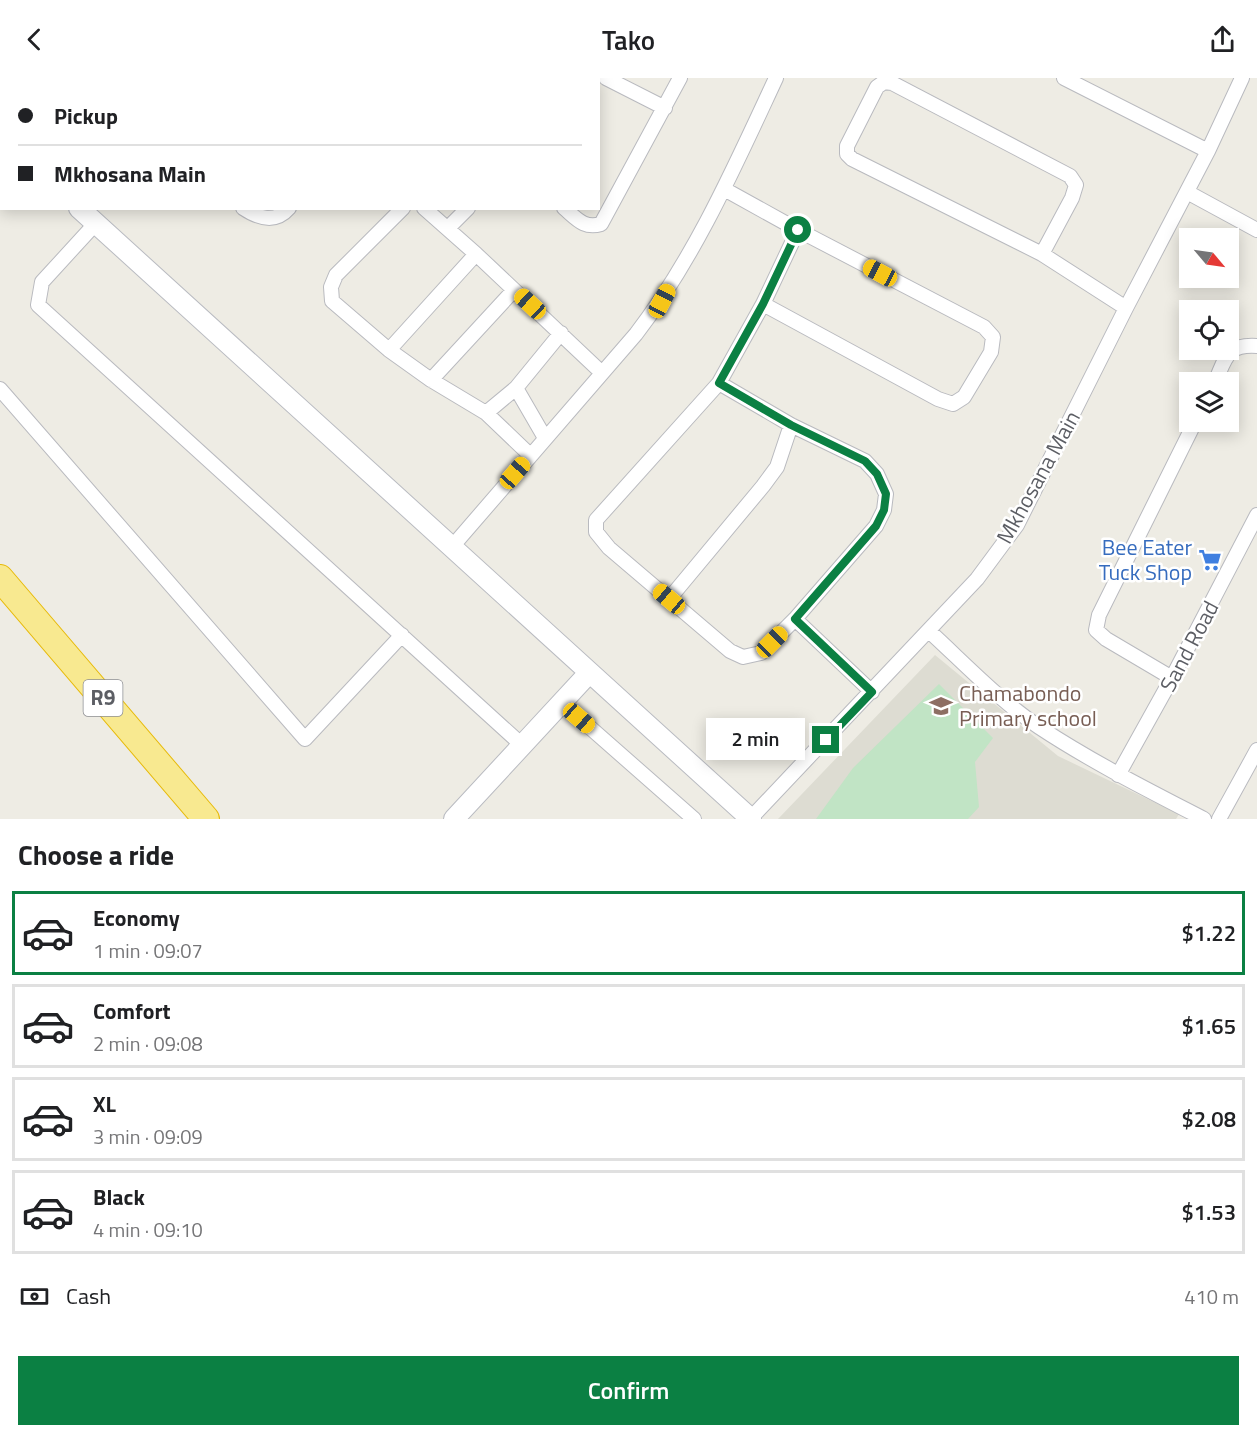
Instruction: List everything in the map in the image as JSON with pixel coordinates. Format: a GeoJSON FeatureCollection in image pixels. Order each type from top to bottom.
{"type":"FeatureCollection","features":[{"type":"Feature","properties":{"kind":"highway","name":"R9"},"geometry":{"type":"LineString","coordinates":[[0,578],[206,819]]}},
{"type":"Feature","properties":{"kind":"street"},"geometry":{"type":"LineString","coordinates":[[606,78],[665,108]]}},
{"type":"Feature","properties":{"kind":"street"},"geometry":{"type":"LineString","coordinates":[[566,210],[582,223],[591,227],[601,224],[681,78]]}},
{"type":"Feature","properties":{"kind":"street"},"geometry":{"type":"LineString","coordinates":[[451,548],[662,301],[724,189],[775,78]]}},
{"type":"Feature","properties":{"kind":"street"},"geometry":{"type":"LineString","coordinates":[[1064,78],[1208,151]]}},
{"type":"Feature","properties":{"kind":"street","name":"Mkhosana Main"},"geometry":{"type":"LineString","coordinates":[[751,819],[977,579],[1017,525],[1208,151],[1242,78]]}},
{"type":"Feature","properties":{"kind":"street"},"geometry":{"type":"LineString","coordinates":[[1042,254],[1072,198],[1076,185],[1070,176],[892,83],[884,82],[878,87],[847,146],[847,154],[852,159],[1042,254],[1126,308]]}},
{"type":"Feature","properties":{"kind":"street"},"geometry":{"type":"LineString","coordinates":[[724,189],[984,327],[993,337],[991,352],[964,397],[952,404],[938,399],[763,304]]}},
{"type":"Feature","properties":{"kind":"street"},"geometry":{"type":"LineString","coordinates":[[1187,192],[1257,230]]}},
{"type":"Feature","properties":{"kind":"street"},"geometry":{"type":"LineString","coordinates":[[81,210],[751,819]]}},
{"type":"Feature","properties":{"kind":"street"},"geometry":{"type":"LineString","coordinates":[[246,210],[256,217],[272,219],[287,210]]}},
{"type":"Feature","properties":{"kind":"street"},"geometry":{"type":"LineString","coordinates":[[401,210],[336,275],[331,287],[333,301],[388,350],[431,380],[486,413],[530,455]]}},
{"type":"Feature","properties":{"kind":"street"},"geometry":{"type":"LineString","coordinates":[[426,210],[602,373]]}},
{"type":"Feature","properties":{"kind":"street"},"geometry":{"type":"LineString","coordinates":[[448,228],[466,210]]}},
{"type":"Feature","properties":{"kind":"street"},"geometry":{"type":"LineString","coordinates":[[96,223],[42,282],[38,305],[522,745]]}},
{"type":"Feature","properties":{"kind":"street"},"geometry":{"type":"LineString","coordinates":[[719,383],[791,425],[865,461],[877,474],[886,494],[884,510],[876,526],[795,619],[761,653],[743,657],[730,651],[609,548],[596,532],[596,520],[719,383],[763,304],[798,230]]}},
{"type":"Feature","properties":{"kind":"street"},"geometry":{"type":"LineString","coordinates":[[388,350],[476,254]]}},
{"type":"Feature","properties":{"kind":"street"},"geometry":{"type":"LineString","coordinates":[[431,380],[514,290]]}},
{"type":"Feature","properties":{"kind":"street"},"geometry":{"type":"LineString","coordinates":[[486,413],[516,388],[561,333]]}},
{"type":"Feature","properties":{"kind":"street"},"geometry":{"type":"LineString","coordinates":[[1220,372],[1231,350],[1243,345],[1257,346]]}},
{"type":"Feature","properties":{"kind":"street"},"geometry":{"type":"LineString","coordinates":[[516,388],[545,438]]}},
{"type":"Feature","properties":{"kind":"street"},"geometry":{"type":"LineString","coordinates":[[0,389],[305,739],[402,635]]}},
{"type":"Feature","properties":{"kind":"street"},"geometry":{"type":"LineString","coordinates":[[669,599],[777,467],[791,425]]}},
{"type":"Feature","properties":{"kind":"street"},"geometry":{"type":"LineString","coordinates":[[1172,678],[1106,639],[1096,630],[1099,615],[1190,432]]}},
{"type":"Feature","properties":{"kind":"street","name":"Sand Road"},"geometry":{"type":"LineString","coordinates":[[1118,775],[1172,678],[1257,515]]}},
{"type":"Feature","properties":{"kind":"street"},"geometry":{"type":"LineString","coordinates":[[795,619],[872,692]]}},
{"type":"Feature","properties":{"kind":"street"},"geometry":{"type":"LineString","coordinates":[[929,631],[1020,713],[1039,727],[1185,815],[1204,819]]}},
{"type":"Feature","properties":{"kind":"street"},"geometry":{"type":"LineString","coordinates":[[454,819],[589,673]]}},
{"type":"Feature","properties":{"kind":"street"},"geometry":{"type":"LineString","coordinates":[[561,702],[694,819]]}},
{"type":"Feature","properties":{"kind":"street"},"geometry":{"type":"LineString","coordinates":[[1219,819],[1257,750]]}},
{"type":"Feature","properties":{"kind":"shaded area","name":"Chamabondo Primary school"},"geometry":{"type":"Polygon","coordinates":[[[935,655],[1058,756],[1179,814],[1176,819],[778,819],[935,655]]]}},
{"type":"Feature","properties":{"kind":"green space"},"geometry":{"type":"Polygon","coordinates":[[[939,684],[993,738],[975,762],[979,807],[968,819],[816,819],[853,768],[939,684]]]}},
{"type":"Feature","properties":{"kind":"place","name":"Bee Eater Tuck Shop"},"geometry":{"type":"Point","coordinates":[1210,560]}},
{"type":"Feature","properties":{"kind":"place","name":"Chamabondo Primary school"},"geometry":{"type":"Point","coordinates":[941,706]}},
{"type":"Feature","properties":{"kind":"route"},"geometry":{"type":"LineString","coordinates":[[798,230],[763,304],[719,383],[791,425],[865,461],[877,474],[886,494],[884,510],[876,526],[795,619],[872,692],[826,740]]}}]}
